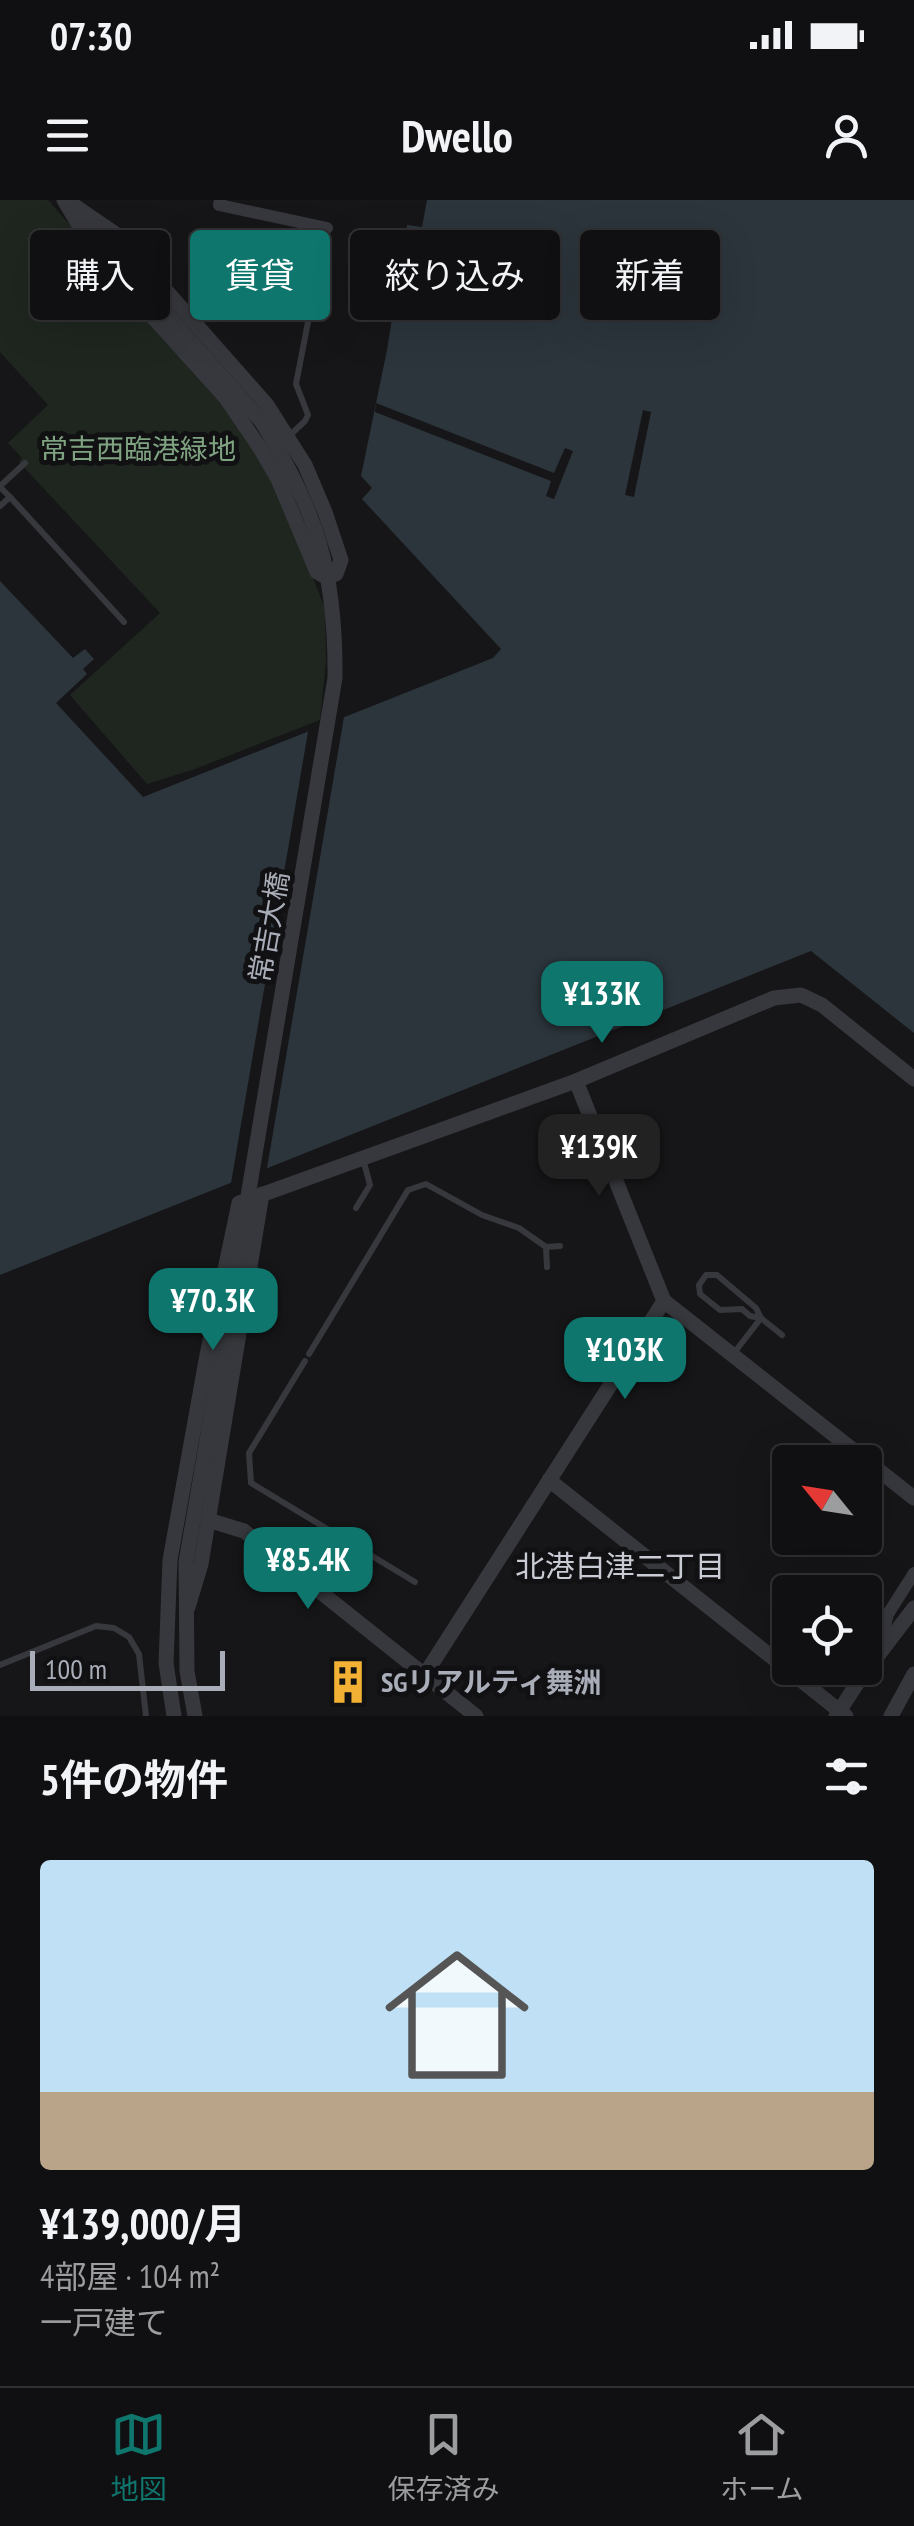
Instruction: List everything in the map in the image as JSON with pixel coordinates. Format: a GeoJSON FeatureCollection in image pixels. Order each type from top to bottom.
{"type":"FeatureCollection","features":[{"type":"Feature","properties":{"kind":"street","name":"常吉大橋"},"geometry":{"type":"LineString","coordinates":[[65,200],[262,422],[310,508],[334,618],[335,678],[186,1562]]}},
{"type":"Feature","properties":{"kind":"street"},"geometry":{"type":"LineString","coordinates":[[65,200],[117,235],[246,380],[288,437],[325,512],[341,560],[339,570],[330,577],[321,576],[314,568],[278,480],[226,398],[96,254],[65,200]]}},
{"type":"Feature","properties":{"kind":"street"},"geometry":{"type":"LineString","coordinates":[[220,200],[220,205],[326,228]]}},
{"type":"Feature","properties":{"kind":"street"},"geometry":{"type":"LineString","coordinates":[[174,1716],[166,1663],[170,1560],[239,1203],[576,1081],[774,998],[801,995],[822,1006],[914,1078]]}},
{"type":"Feature","properties":{"kind":"street"},"geometry":{"type":"LineString","coordinates":[[576,1081],[664,1300],[914,1498]]}},
{"type":"Feature","properties":{"kind":"street"},"geometry":{"type":"LineString","coordinates":[[188,1607],[208,1520],[262,1194]]}},
{"type":"Feature","properties":{"kind":"street"},"geometry":{"type":"LineString","coordinates":[[424,1676],[664,1300]]}},
{"type":"Feature","properties":{"kind":"street"},"geometry":{"type":"LineString","coordinates":[[549,1480],[840,1715],[859,1685]]}},
{"type":"Feature","properties":{"kind":"street"},"geometry":{"type":"LineString","coordinates":[[208,1520],[244,1531],[476,1716]]}},
{"type":"Feature","properties":{"kind":"street"},"geometry":{"type":"LineString","coordinates":[[168,1603],[186,1562]]}},
{"type":"Feature","properties":{"kind":"street"},"geometry":{"type":"LineString","coordinates":[[186,1562],[187,1671],[195,1716]]}},
{"type":"Feature","properties":{"kind":"street"},"geometry":{"type":"LineString","coordinates":[[882,1637],[888,1614],[914,1573]]}},
{"type":"Feature","properties":{"kind":"street"},"geometry":{"type":"LineString","coordinates":[[882,1650],[914,1608]]}},
{"type":"Feature","properties":{"kind":"street"},"geometry":{"type":"LineString","coordinates":[[891,1716],[914,1674]]}},
{"type":"Feature","properties":{"kind":"lane"},"geometry":{"type":"LineString","coordinates":[[288,437],[308,415],[296,384],[326,228]]}},
{"type":"Feature","properties":{"kind":"lane"},"geometry":{"type":"LineString","coordinates":[[25,464],[0,486],[124,622]]}},
{"type":"Feature","properties":{"kind":"lane"},"geometry":{"type":"LineString","coordinates":[[0,506],[10,497]]}},
{"type":"Feature","properties":{"kind":"lane"},"geometry":{"type":"LineString","coordinates":[[356,1208],[370,1185],[363,1157]]}},
{"type":"Feature","properties":{"kind":"lane"},"geometry":{"type":"LineString","coordinates":[[415,1582],[251,1483],[249,1453],[408,1190],[426,1184],[482,1215],[519,1228],[546,1247],[560,1246]]}},
{"type":"Feature","properties":{"kind":"lane"},"geometry":{"type":"LineString","coordinates":[[546,1247],[547,1268]]}},
{"type":"Feature","properties":{"kind":"lane"},"geometry":{"type":"LineString","coordinates":[[761,1318],[750,1316],[742,1308],[720,1310],[700,1294],[699,1285],[706,1275],[716,1275],[782,1335]]}},
{"type":"Feature","properties":{"kind":"lane"},"geometry":{"type":"LineString","coordinates":[[733,1354],[761,1318]]}},
{"type":"Feature","properties":{"kind":"lane"},"geometry":{"type":"LineString","coordinates":[[0,1665],[96,1626],[114,1628],[129,1638],[139,1654],[146,1716]]}},
{"type":"Feature","properties":{"kind":"green space","name":"常吉西臨港緑地"},"geometry":{"type":"Polygon","coordinates":[[[0,200],[48,200],[74,230],[30,230],[30,320],[153,320],[222,398],[268,467],[325,608],[326,661],[320,720],[147,784],[70,695],[160,613],[19,462],[22,458],[8,443],[48,405],[0,352],[0,200]]]}},
{"type":"Feature","properties":{"kind":"shaded area"},"geometry":{"type":"Polygon","coordinates":[[[427,200],[914,200],[914,1033],[811,951],[0,1275],[0,581],[73,658],[85,649],[94,659],[83,669],[87,674],[56,703],[143,797],[493,658],[501,649],[362,499],[372,488],[361,476],[392,320],[560,320],[560,230],[406,230],[407,225],[422,227],[427,200]]]}},
{"type":"Feature","properties":{"kind":"pier"},"geometry":{"type":"Polygon","coordinates":[[[376,403],[554,473],[565,448],[573,451],[554,499],[546,496],[551,481],[375,412],[376,403]]]}},
{"type":"Feature","properties":{"kind":"pier"},"geometry":{"type":"Polygon","coordinates":[[[643,410],[651,412],[634,497],[625,495],[643,410]]]}},
{"type":"Feature","properties":{"kind":"pier"},"geometry":{"type":"Polygon","coordinates":[[[345,711],[266,1174],[230,1189],[309,726],[345,711]]]}},
{"type":"Feature","properties":{"kind":"place","name":"SGリアルティ舞洲"},"geometry":{"type":"Point","coordinates":[348,1682]}},
{"type":"Feature","properties":{"kind":"district","name":"北港白津二丁目"},"geometry":{"type":"Point","coordinates":[620,1567]}}]}
